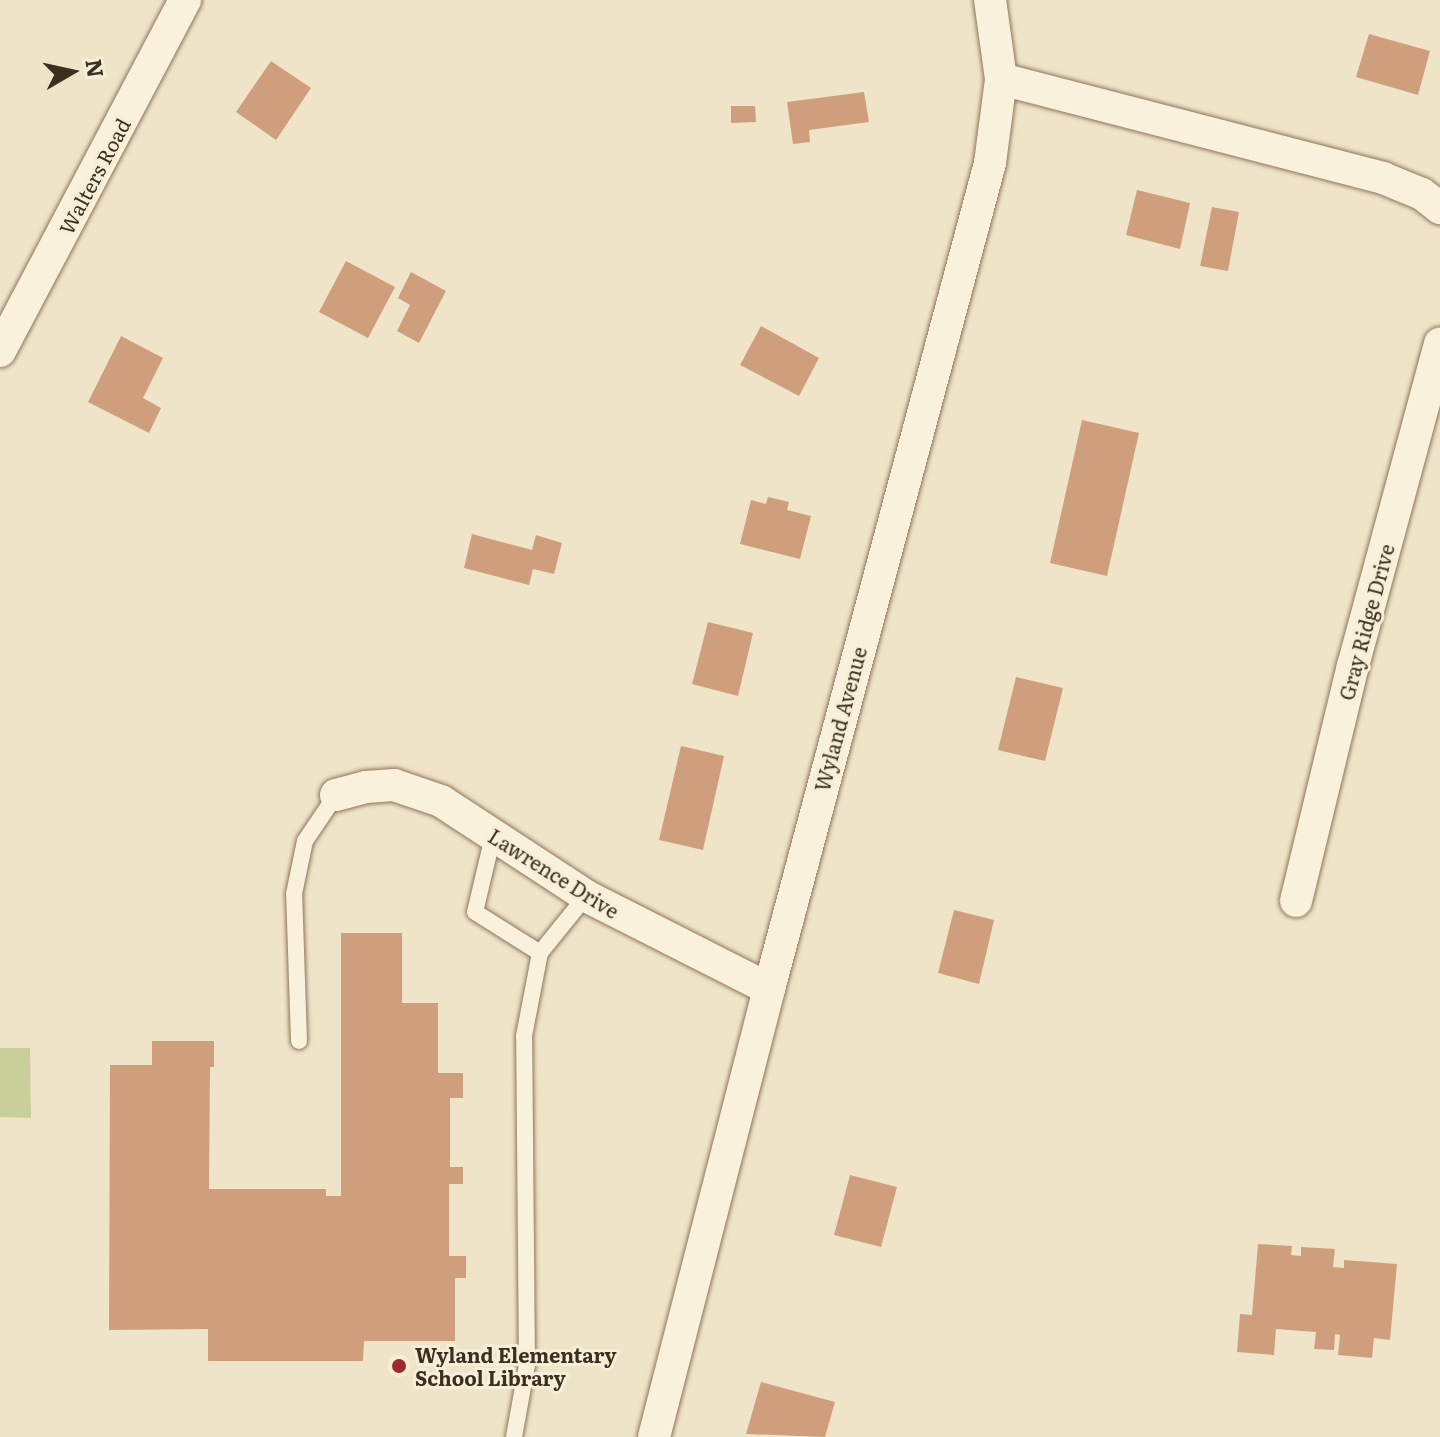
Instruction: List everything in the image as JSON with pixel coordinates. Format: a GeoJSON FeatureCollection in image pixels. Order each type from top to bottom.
{"type":"FeatureCollection","features":[{"type":"Feature","properties":{"kind":"street","name":"Walters Road"},"geometry":{"type":"LineString","coordinates":[[0,351],[185,0]]}},
{"type":"Feature","properties":{"kind":"street","name":"Wyland Avenue"},"geometry":{"type":"LineString","coordinates":[[654,1437],[769,989],[983,189],[1001,79],[990,0]]}},
{"type":"Feature","properties":{"kind":"street"},"geometry":{"type":"LineString","coordinates":[[1001,79],[1383,178],[1422,194],[1440,208]]}},
{"type":"Feature","properties":{"kind":"street","name":"Gray Ridge Drive"},"geometry":{"type":"LineString","coordinates":[[1296,901],[1353,666],[1440,344]]}},
{"type":"Feature","properties":{"kind":"street","name":"Lawrence Drive"},"geometry":{"type":"LineString","coordinates":[[336,795],[366,787],[411,788],[441,801],[586,896],[769,989]]}},
{"type":"Feature","properties":{"kind":"lane"},"geometry":{"type":"LineString","coordinates":[[299,1041],[294,894],[305,841],[336,795]]}},
{"type":"Feature","properties":{"kind":"lane"},"geometry":{"type":"LineString","coordinates":[[493,836],[475,912],[540,953]]}},
{"type":"Feature","properties":{"kind":"lane"},"geometry":{"type":"LineString","coordinates":[[514,1437],[527,1365],[524,1036],[540,953],[586,896]]}},
{"type":"Feature","properties":{"kind":"green space"},"geometry":{"type":"Polygon","coordinates":[[[0,1048],[30,1048],[31,1118],[0,1117],[0,1048]]]}},
{"type":"Feature","properties":{"kind":"building"},"geometry":{"type":"Polygon","coordinates":[[[1369,34],[1430,51],[1418,95],[1356,77],[1369,34]]]}},
{"type":"Feature","properties":{"kind":"building"},"geometry":{"type":"Polygon","coordinates":[[[271,61],[311,88],[276,140],[236,112],[271,61]]]}},
{"type":"Feature","properties":{"kind":"building"},"geometry":{"type":"Polygon","coordinates":[[[864,92],[869,122],[809,130],[810,142],[793,144],[787,102],[864,92]]]}},
{"type":"Feature","properties":{"kind":"building"},"geometry":{"type":"Polygon","coordinates":[[[731,106],[755,106],[756,122],[731,123],[731,106]]]}},
{"type":"Feature","properties":{"kind":"building"},"geometry":{"type":"Polygon","coordinates":[[[1137,190],[1190,203],[1180,249],[1126,235],[1137,190]]]}},
{"type":"Feature","properties":{"kind":"building"},"geometry":{"type":"Polygon","coordinates":[[[1212,207],[1239,212],[1228,271],[1200,266],[1212,207]]]}},
{"type":"Feature","properties":{"kind":"building"},"geometry":{"type":"Polygon","coordinates":[[[346,261],[395,287],[368,338],[319,312],[346,261]]]}},
{"type":"Feature","properties":{"kind":"building"},"geometry":{"type":"Polygon","coordinates":[[[411,272],[446,291],[419,343],[397,331],[410,305],[398,298],[411,272]]]}},
{"type":"Feature","properties":{"kind":"building"},"geometry":{"type":"Polygon","coordinates":[[[761,326],[819,358],[799,396],[740,365],[761,326]]]}},
{"type":"Feature","properties":{"kind":"building"},"geometry":{"type":"Polygon","coordinates":[[[121,336],[163,358],[143,398],[161,408],[149,433],[88,402],[121,336]]]}},
{"type":"Feature","properties":{"kind":"building"},"geometry":{"type":"Polygon","coordinates":[[[1082,420],[1139,433],[1107,576],[1050,563],[1082,420]]]}},
{"type":"Feature","properties":{"kind":"building"},"geometry":{"type":"Polygon","coordinates":[[[768,497],[789,502],[787,510],[811,516],[800,559],[740,544],[751,500],[766,504],[768,497]]]}},
{"type":"Feature","properties":{"kind":"building"},"geometry":{"type":"Polygon","coordinates":[[[472,534],[532,550],[536,535],[562,543],[554,574],[533,569],[529,585],[464,568],[472,534]]]}},
{"type":"Feature","properties":{"kind":"building"},"geometry":{"type":"Polygon","coordinates":[[[708,622],[753,633],[738,696],[692,684],[708,622]]]}},
{"type":"Feature","properties":{"kind":"building"},"geometry":{"type":"Polygon","coordinates":[[[1016,677],[1063,688],[1045,761],[998,750],[1016,677]]]}},
{"type":"Feature","properties":{"kind":"building"},"geometry":{"type":"Polygon","coordinates":[[[681,746],[724,756],[703,850],[659,840],[681,746]]]}},
{"type":"Feature","properties":{"kind":"building"},"geometry":{"type":"Polygon","coordinates":[[[954,910],[994,920],[979,984],[938,973],[954,910]]]}},
{"type":"Feature","properties":{"kind":"building"},"geometry":{"type":"Polygon","coordinates":[[[341,933],[402,933],[402,1003],[438,1003],[438,1073],[463,1073],[463,1098],[450,1098],[450,1167],[463,1167],[463,1184],[449,1184],[449,1256],[466,1256],[466,1278],[455,1278],[455,1341],[364,1341],[363,1361],[208,1361],[208,1329],[109,1330],[110,1065],[152,1065],[152,1041],[214,1041],[214,1067],[210,1067],[209,1189],[326,1189],[326,1196],[341,1196],[341,933]]]}},
{"type":"Feature","properties":{"kind":"building"},"geometry":{"type":"Polygon","coordinates":[[[850,1175],[897,1187],[881,1247],[834,1235],[850,1175]]]}},
{"type":"Feature","properties":{"kind":"building"},"geometry":{"type":"Polygon","coordinates":[[[1258,1244],[1292,1246],[1291,1255],[1301,1256],[1301,1247],[1335,1249],[1333,1267],[1344,1268],[1344,1260],[1397,1264],[1390,1340],[1374,1338],[1372,1358],[1338,1355],[1340,1335],[1335,1334],[1334,1350],[1314,1349],[1316,1332],[1276,1329],[1274,1355],[1237,1352],[1240,1314],[1252,1315],[1258,1244]]]}},
{"type":"Feature","properties":{"kind":"building"},"geometry":{"type":"Polygon","coordinates":[[[761,1382],[835,1402],[825,1437],[746,1434],[761,1382]]]}},
{"type":"Feature","properties":{"kind":"place","name":"Wyland Elementary School Library"},"geometry":{"type":"Point","coordinates":[399,1366]}}]}
